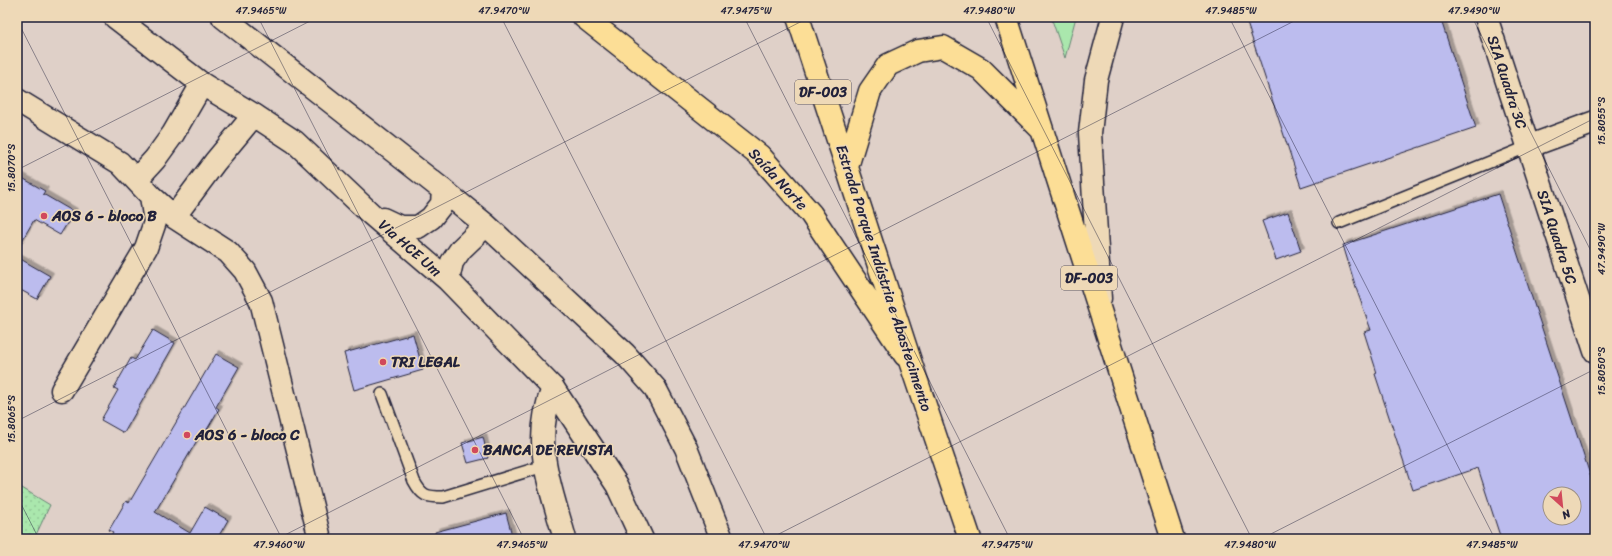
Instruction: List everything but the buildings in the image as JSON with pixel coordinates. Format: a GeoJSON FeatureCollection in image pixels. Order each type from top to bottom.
{"type":"FeatureCollection","features":[{"type":"Feature","properties":{"kind":"main road","name":"Via HCE Um"},"geometry":{"type":"LineString","coordinates":[[115,17],[202,84],[254,115],[295,142],[371,214],[448,280],[553,388],[617,485],[642,539]]}},
{"type":"Feature","properties":{"kind":"main road"},"geometry":{"type":"LineString","coordinates":[[223,17],[486,225],[625,354],[655,388],[686,448],[722,539]]}},
{"type":"Feature","properties":{"kind":"main road","name":"Saída Norte"},"geometry":{"type":"LineString","coordinates":[[584,17],[760,156],[811,214],[911,364]]}},
{"type":"Feature","properties":{"kind":"main road","name":"Estrada Parque Indústria e Abastecimento"},"geometry":{"type":"LineString","coordinates":[[798,17],[911,364],[970,539]]}},
{"type":"Feature","properties":{"kind":"main road","name":"DF-003"},"geometry":{"type":"LineString","coordinates":[[1006,17],[1101,318],[1173,539]]}},
{"type":"Feature","properties":{"kind":"main road"},"geometry":{"type":"LineString","coordinates":[[1101,318],[1090,133],[1096,80],[1113,17]]}},
{"type":"Feature","properties":{"kind":"main road","name":"SIA Quadra 3C"},"geometry":{"type":"LineString","coordinates":[[1486,17],[1528,147]]}},
{"type":"Feature","properties":{"kind":"main road"},"geometry":{"type":"LineString","coordinates":[[847,167],[870,91],[888,65],[918,51],[943,47],[981,69],[1042,130]]}},
{"type":"Feature","properties":{"kind":"main road"},"geometry":{"type":"LineString","coordinates":[[136,180],[155,159],[173,134],[202,84]]}},
{"type":"Feature","properties":{"kind":"main road"},"geometry":{"type":"LineString","coordinates":[[17,100],[120,163],[151,196],[174,217],[228,252],[245,271],[261,301],[320,539]]}},
{"type":"Feature","properties":{"kind":"main road"},"geometry":{"type":"LineString","coordinates":[[174,217],[214,162],[254,115]]}},
{"type":"Feature","properties":{"kind":"main road"},"geometry":{"type":"LineString","coordinates":[[1528,147],[1595,122]]}},
{"type":"Feature","properties":{"kind":"main road","name":"SIA Quadra 5C"},"geometry":{"type":"LineString","coordinates":[[1528,147],[1595,351]]}},
{"type":"Feature","properties":{"kind":"main road"},"geometry":{"type":"LineString","coordinates":[[371,214],[400,227],[418,227],[431,218],[442,204],[443,190]]}},
{"type":"Feature","properties":{"kind":"main road"},"geometry":{"type":"LineString","coordinates":[[62,390],[146,248],[155,222],[151,196]]}},
{"type":"Feature","properties":{"kind":"main road"},"geometry":{"type":"LineString","coordinates":[[448,280],[452,262],[461,249],[486,225]]}},
{"type":"Feature","properties":{"kind":"main road"},"geometry":{"type":"LineString","coordinates":[[553,388],[546,404],[542,434],[544,466],[565,539]]}},
{"type":"Feature","properties":{"kind":"lane"},"geometry":{"type":"LineString","coordinates":[[1339,223],[1528,147]]}},
{"type":"Feature","properties":{"kind":"lane"},"geometry":{"type":"LineString","coordinates":[[382,394],[414,481],[419,491],[428,497],[443,497],[544,466]]}},
{"type":"Feature","properties":{"kind":"green space"},"geometry":{"type":"Polygon","coordinates":[[[1051,17],[1076,17],[1065,58],[1051,17]]]}},
{"type":"Feature","properties":{"kind":"green space"},"geometry":{"type":"Polygon","coordinates":[[[17,485],[50,505],[34,539],[17,539],[17,485]]]}},
{"type":"Feature","properties":{"kind":"place","name":"AOS 6 - bloco B"},"geometry":{"type":"Point","coordinates":[44,216]}},
{"type":"Feature","properties":{"kind":"place","name":"TRI LEGAL"},"geometry":{"type":"Point","coordinates":[383,362]}},
{"type":"Feature","properties":{"kind":"place","name":"AOS 6 - bloco C"},"geometry":{"type":"Point","coordinates":[187,435]}},
{"type":"Feature","properties":{"kind":"place","name":"BANCA DE REVISTA"},"geometry":{"type":"Point","coordinates":[475,450]}}]}
